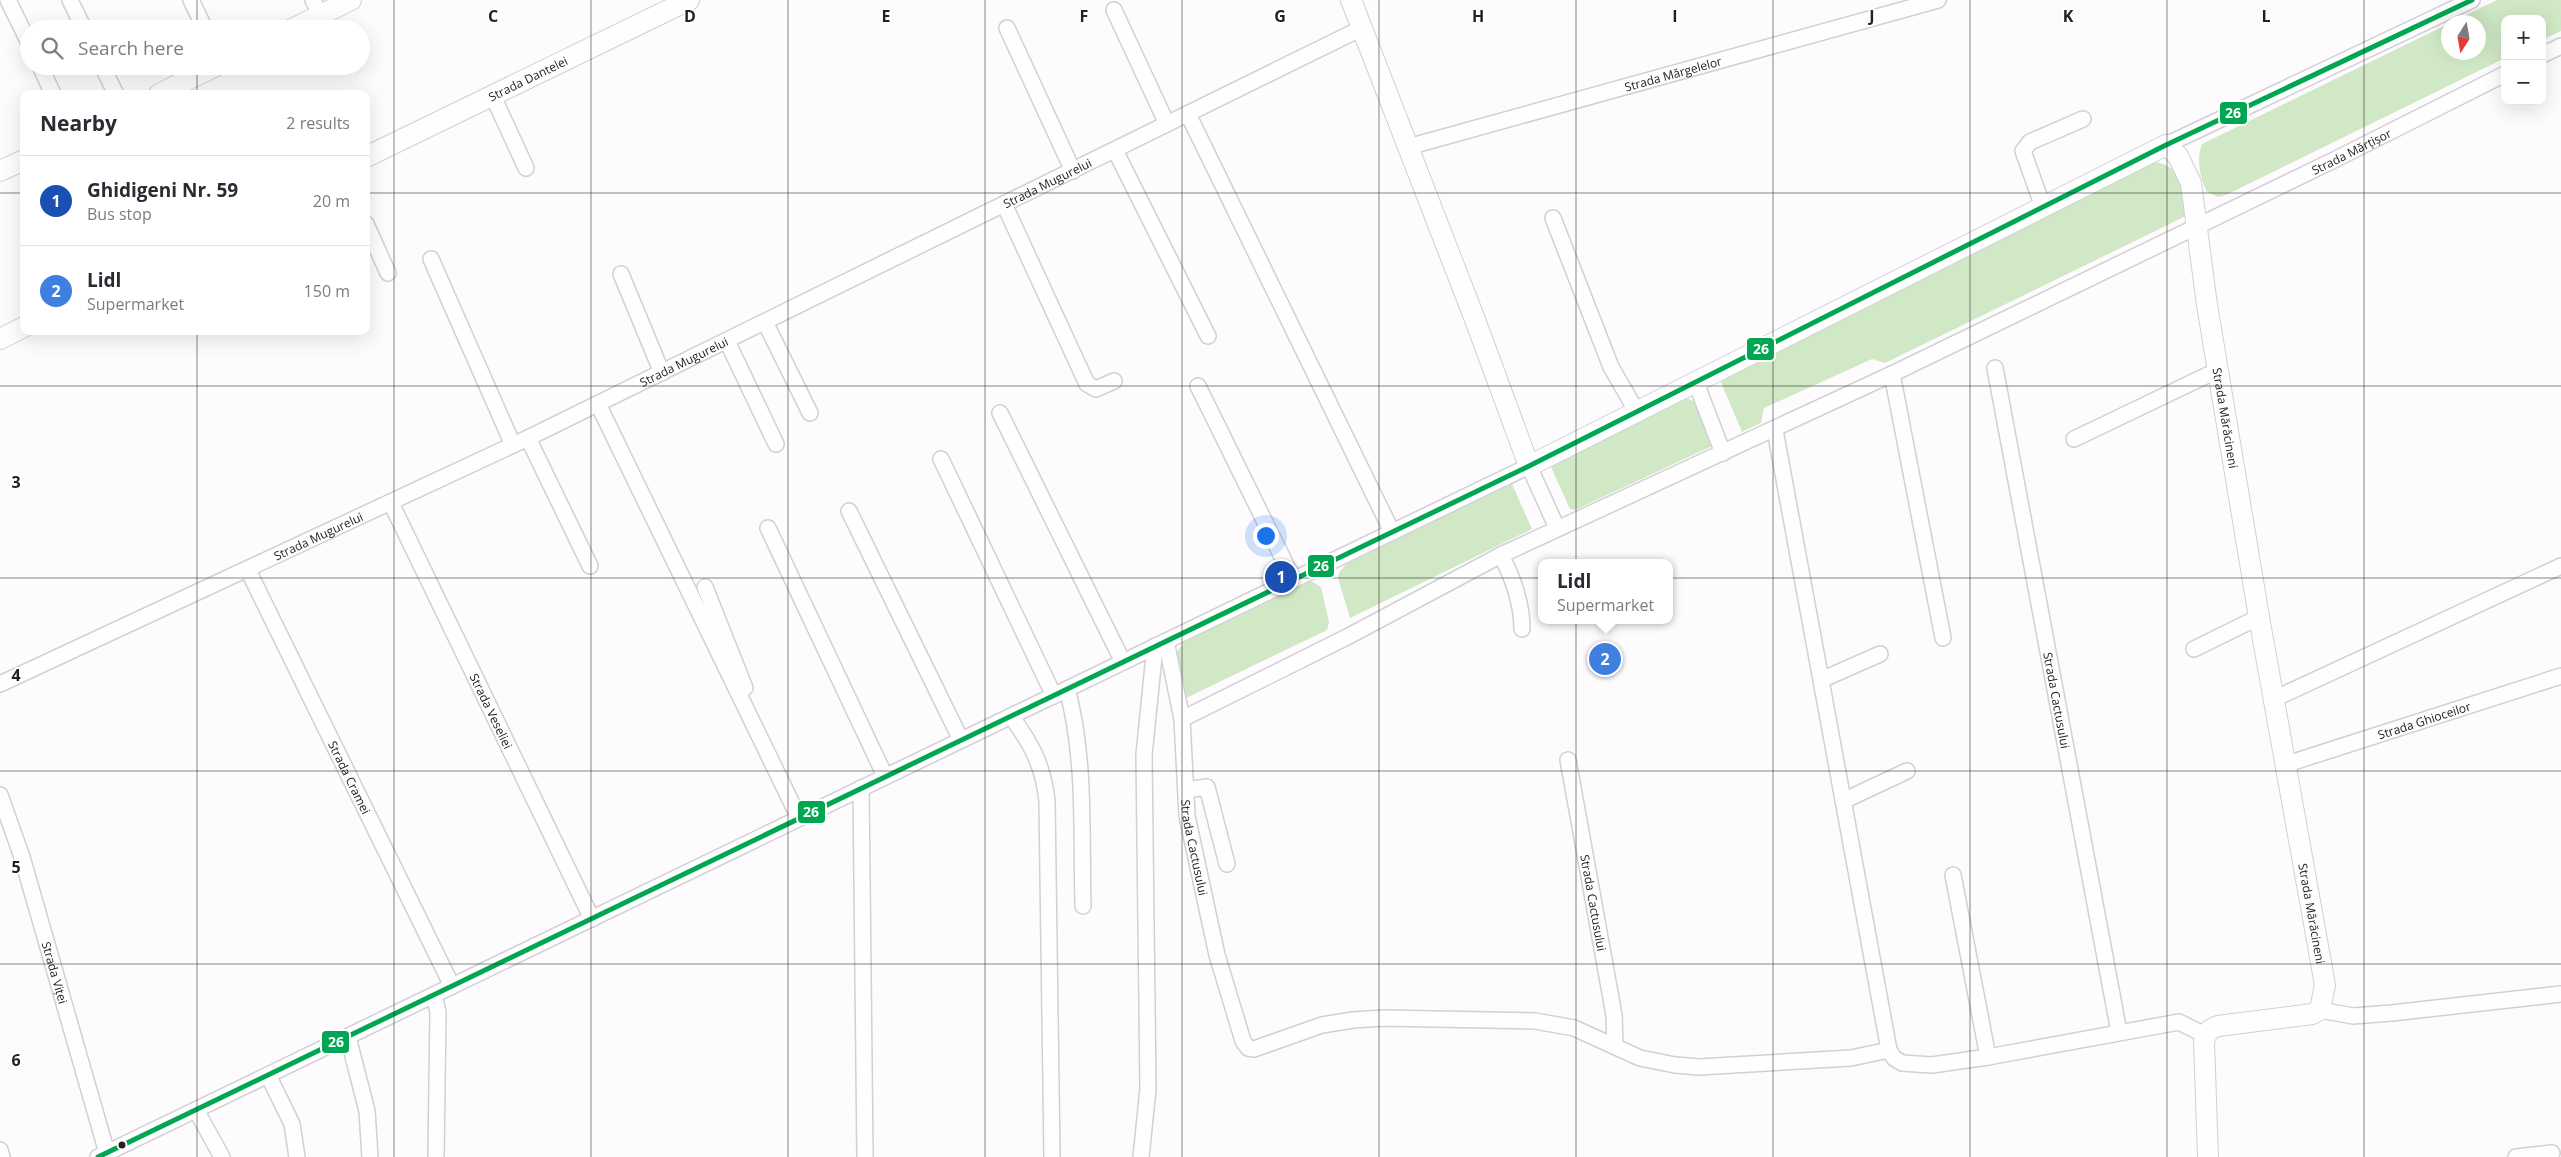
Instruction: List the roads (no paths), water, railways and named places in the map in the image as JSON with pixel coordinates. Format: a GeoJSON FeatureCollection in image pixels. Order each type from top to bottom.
{"type":"FeatureCollection","features":[{"type":"Feature","properties":{"kind":"street"},"geometry":{"type":"LineString","coordinates":[[8,0],[20,25]]}},
{"type":"Feature","properties":{"kind":"street"},"geometry":{"type":"LineString","coordinates":[[70,0],[80,20]]}},
{"type":"Feature","properties":{"kind":"street"},"geometry":{"type":"LineString","coordinates":[[191,0],[201,20]]}},
{"type":"Feature","properties":{"kind":"street"},"geometry":{"type":"LineString","coordinates":[[302,20],[316,8],[351,0]]}},
{"type":"Feature","properties":{"kind":"street","name":"Strada Dantelei"},"geometry":{"type":"LineString","coordinates":[[370,155],[492,94],[689,0]]}},
{"type":"Feature","properties":{"kind":"street","name":"Strada Mărgelelor"},"geometry":{"type":"LineString","coordinates":[[1408,147],[1938,0]]}},
{"type":"Feature","properties":{"kind":"street"},"geometry":{"type":"LineString","coordinates":[[102,1155],[1529,466],[2166,145],[2472,0]]}},
{"type":"Feature","properties":{"kind":"street"},"geometry":{"type":"LineString","coordinates":[[1357,1],[1362,28],[1529,466],[1557,528]]}},
{"type":"Feature","properties":{"kind":"street"},"geometry":{"type":"LineString","coordinates":[[1114,10],[1167,124]]}},
{"type":"Feature","properties":{"kind":"street"},"geometry":{"type":"LineString","coordinates":[[1007,28],[1073,171]]}},
{"type":"Feature","properties":{"kind":"street","name":"Strada Mugurelui"},"geometry":{"type":"LineString","coordinates":[[0,684],[528,438],[1362,28]]}},
{"type":"Feature","properties":{"kind":"street"},"geometry":{"type":"LineString","coordinates":[[2546,53],[2561,46]]}},
{"type":"Feature","properties":{"kind":"street"},"geometry":{"type":"LineString","coordinates":[[44,75],[51,90]]}},
{"type":"Feature","properties":{"kind":"street"},"geometry":{"type":"LineString","coordinates":[[106,75],[114,90]]}},
{"type":"Feature","properties":{"kind":"street"},"geometry":{"type":"LineString","coordinates":[[167,90],[198,75]]}},
{"type":"Feature","properties":{"kind":"street","name":"Strada Mărțișor"},"geometry":{"type":"LineString","coordinates":[[1182,719],[1352,634],[1501,555],[1776,430],[2501,76]]}},
{"type":"Feature","properties":{"kind":"street"},"geometry":{"type":"LineString","coordinates":[[492,94],[526,168]]}},
{"type":"Feature","properties":{"kind":"street"},"geometry":{"type":"LineString","coordinates":[[1188,114],[1392,532]]}},
{"type":"Feature","properties":{"kind":"street"},"geometry":{"type":"LineString","coordinates":[[2043,207],[2022,151],[2030,142],[2083,119]]}},
{"type":"Feature","properties":{"kind":"street","name":"Strada Mărăcineni"},"geometry":{"type":"LineString","coordinates":[[2166,145],[2178,156],[2190,183],[2218,370],[2325,986],[2320,1010]]}},
{"type":"Feature","properties":{"kind":"street"},"geometry":{"type":"LineString","coordinates":[[1115,150],[1208,336]]}},
{"type":"Feature","properties":{"kind":"street"},"geometry":{"type":"LineString","coordinates":[[0,172],[20,162]]}},
{"type":"Feature","properties":{"kind":"street"},"geometry":{"type":"LineString","coordinates":[[1004,204],[1087,384],[1096,389],[1114,380]]}},
{"type":"Feature","properties":{"kind":"street"},"geometry":{"type":"LineString","coordinates":[[1553,218],[1612,367],[1637,412]]}},
{"type":"Feature","properties":{"kind":"street"},"geometry":{"type":"LineString","coordinates":[[370,233],[388,273]]}},
{"type":"Feature","properties":{"kind":"street"},"geometry":{"type":"LineString","coordinates":[[431,260],[512,445]]}},
{"type":"Feature","properties":{"kind":"street"},"geometry":{"type":"LineString","coordinates":[[621,274],[662,373]]}},
{"type":"Feature","properties":{"kind":"street"},"geometry":{"type":"LineString","coordinates":[[765,322],[810,413]]}},
{"type":"Feature","properties":{"kind":"street"},"geometry":{"type":"LineString","coordinates":[[0,339],[20,329]]}},
{"type":"Feature","properties":{"kind":"street"},"geometry":{"type":"LineString","coordinates":[[728,341],[776,444]]}},
{"type":"Feature","properties":{"kind":"street","name":"Strada Cactusului"},"geometry":{"type":"LineString","coordinates":[[1995,368],[2119,1032]]}},
{"type":"Feature","properties":{"kind":"street"},"geometry":{"type":"LineString","coordinates":[[2074,439],[2218,370]]}},
{"type":"Feature","properties":{"kind":"street"},"geometry":{"type":"LineString","coordinates":[[1892,374],[1943,638]]}},
{"type":"Feature","properties":{"kind":"street"},"geometry":{"type":"LineString","coordinates":[[1696,383],[1723,453]]}},
{"type":"Feature","properties":{"kind":"street"},"geometry":{"type":"LineString","coordinates":[[1198,386],[1293,579]]}},
{"type":"Feature","properties":{"kind":"street"},"geometry":{"type":"LineString","coordinates":[[598,404],[804,816]]}},
{"type":"Feature","properties":{"kind":"street"},"geometry":{"type":"LineString","coordinates":[[1000,413],[1123,662]]}},
{"type":"Feature","properties":{"kind":"street"},"geometry":{"type":"LineString","coordinates":[[1776,430],[1889,1050],[1894,1058],[1902,1063],[1932,1065],[1988,1057],[2178,1022],[2205,1035]]}},
{"type":"Feature","properties":{"kind":"street"},"geometry":{"type":"LineString","coordinates":[[528,438],[590,566]]}},
{"type":"Feature","properties":{"kind":"street"},"geometry":{"type":"LineString","coordinates":[[941,459],[1060,692],[1074,713],[1078,751],[1084,906]]}},
{"type":"Feature","properties":{"kind":"street","name":"Strada Veseliei"},"geometry":{"type":"LineString","coordinates":[[391,503],[592,919]]}},
{"type":"Feature","properties":{"kind":"street"},"geometry":{"type":"LineString","coordinates":[[849,511],[961,740]]}},
{"type":"Feature","properties":{"kind":"street"},"geometry":{"type":"LineString","coordinates":[[768,528],[885,776]]}},
{"type":"Feature","properties":{"kind":"street"},"geometry":{"type":"LineString","coordinates":[[1501,555],[1516,591],[1522,616],[1522,629]]}},
{"type":"Feature","properties":{"kind":"street"},"geometry":{"type":"LineString","coordinates":[[2274,699],[2561,566]]}},
{"type":"Feature","properties":{"kind":"street","name":"Strada Cramei"},"geometry":{"type":"LineString","coordinates":[[248,570],[452,986]]}},
{"type":"Feature","properties":{"kind":"street"},"geometry":{"type":"LineString","coordinates":[[705,587],[744,684],[804,816]]}},
{"type":"Feature","properties":{"kind":"street"},"geometry":{"type":"LineString","coordinates":[[2194,649],[2260,617]]}},
{"type":"Feature","properties":{"kind":"street"},"geometry":{"type":"LineString","coordinates":[[1141,1157],[1148,1089],[1144,755],[1161,643]]}},
{"type":"Feature","properties":{"kind":"street","name":"Strada Cactusului"},"geometry":{"type":"LineString","coordinates":[[1161,643],[1182,719],[1188,816],[1217,955],[1243,1041],[1248,1048],[1254,1049],[1322,1025],[1384,1018],[1535,1021],[1574,1028],[1615,1046],[1614,1015],[1568,760]]}},
{"type":"Feature","properties":{"kind":"street"},"geometry":{"type":"LineString","coordinates":[[1821,680],[1880,654]]}},
{"type":"Feature","properties":{"kind":"street","name":"Strada Ghioceilor"},"geometry":{"type":"LineString","coordinates":[[2287,764],[2561,676]]}},
{"type":"Feature","properties":{"kind":"street"},"geometry":{"type":"LineString","coordinates":[[1010,716],[1028,740],[1039,760],[1045,777],[1047,801],[1052,1157]]}},
{"type":"Feature","properties":{"kind":"street"},"geometry":{"type":"LineString","coordinates":[[1843,801],[1907,771]]}},
{"type":"Feature","properties":{"kind":"street","name":"Strada Cactusului"},"geometry":{"type":"LineString","coordinates":[[1186,790],[1207,787],[1228,864]]}},
{"type":"Feature","properties":{"kind":"street"},"geometry":{"type":"LineString","coordinates":[[861,788],[865,1157]]}},
{"type":"Feature","properties":{"kind":"street","name":"Strada Viței"},"geometry":{"type":"LineString","coordinates":[[0,795],[22,857],[102,1155]]}},
{"type":"Feature","properties":{"kind":"street"},"geometry":{"type":"LineString","coordinates":[[1953,875],[1988,1057]]}},
{"type":"Feature","properties":{"kind":"street"},"geometry":{"type":"LineString","coordinates":[[2208,1157],[2204,1042],[2205,1035],[2210,1029],[2218,1026],[2312,1014],[2320,1010],[2353,1016],[2561,994]]}},
{"type":"Feature","properties":{"kind":"street"},"geometry":{"type":"LineString","coordinates":[[434,995],[438,1012],[436,1157]]}},
{"type":"Feature","properties":{"kind":"street"},"geometry":{"type":"LineString","coordinates":[[348,1037],[367,1111],[370,1157]]}},
{"type":"Feature","properties":{"kind":"street"},"geometry":{"type":"LineString","coordinates":[[1615,1046],[1631,1055],[1655,1062],[1699,1067],[1851,1058],[1889,1050]]}},
{"type":"Feature","properties":{"kind":"street"},"geometry":{"type":"LineString","coordinates":[[268,1075],[292,1124],[297,1157]]}},
{"type":"Feature","properties":{"kind":"street"},"geometry":{"type":"LineString","coordinates":[[196,1110],[222,1157]]}},
{"type":"Feature","properties":{"kind":"street"},"geometry":{"type":"LineString","coordinates":[[0,1150],[2,1157]]}},
{"type":"Feature","properties":{"kind":"street"},"geometry":{"type":"LineString","coordinates":[[2516,1157],[2552,1153]]}},
{"type":"Feature","properties":{"kind":"place","name":"Ghidigeni Nr. 59"},"geometry":{"type":"Point","coordinates":[1281,577]}},
{"type":"Feature","properties":{"kind":"place","name":"Lidl"},"geometry":{"type":"Point","coordinates":[1605,659]}}]}
